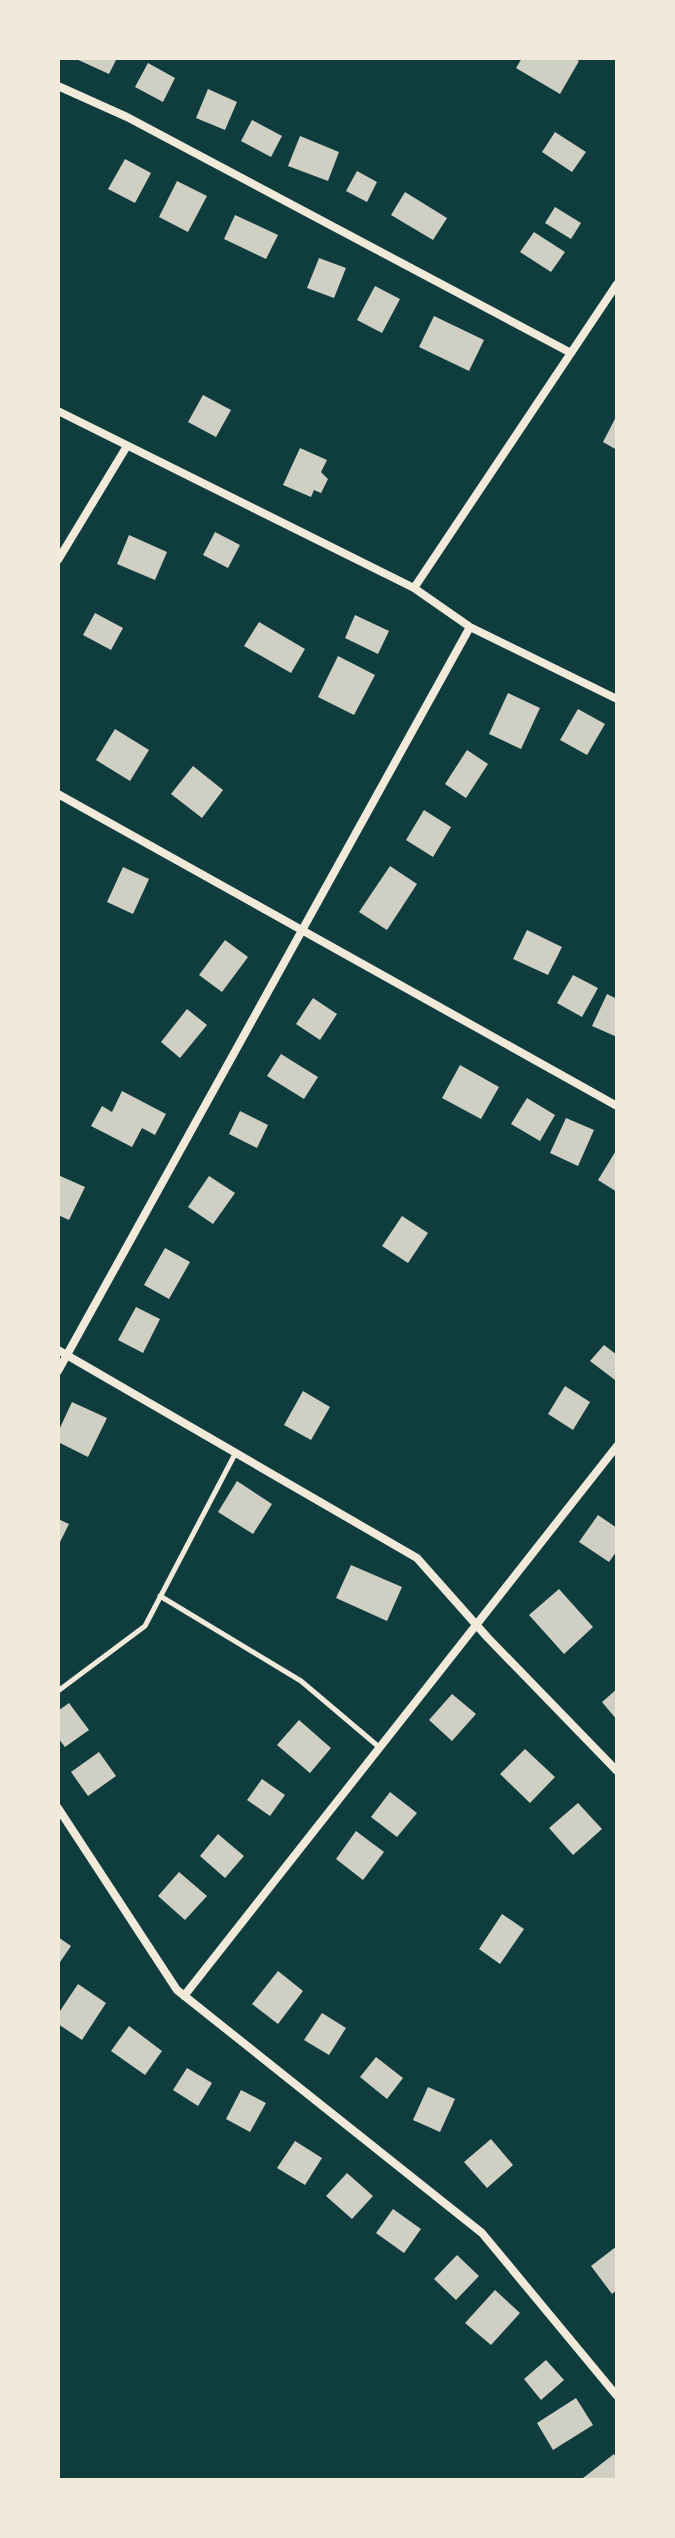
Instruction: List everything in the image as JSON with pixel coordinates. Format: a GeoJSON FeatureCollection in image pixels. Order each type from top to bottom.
{"type":"FeatureCollection","features":[{"type":"Feature","properties":{"kind":"street"},"geometry":{"type":"LineString","coordinates":[[58,86],[127,117],[571,353]]}},
{"type":"Feature","properties":{"kind":"street"},"geometry":{"type":"LineString","coordinates":[[414,588],[617,284]]}},
{"type":"Feature","properties":{"kind":"street"},"geometry":{"type":"LineString","coordinates":[[58,411],[414,588],[470,627],[617,699]]}},
{"type":"Feature","properties":{"kind":"street"},"geometry":{"type":"LineString","coordinates":[[58,560],[127,446]]}},
{"type":"Feature","properties":{"kind":"street"},"geometry":{"type":"LineString","coordinates":[[58,1371],[470,627]]}},
{"type":"Feature","properties":{"kind":"street"},"geometry":{"type":"LineString","coordinates":[[58,794],[617,1106]]}},
{"type":"Feature","properties":{"kind":"street"},"geometry":{"type":"LineString","coordinates":[[58,1350],[417,1558],[476,1625],[617,1771]]}},
{"type":"Feature","properties":{"kind":"street"},"geometry":{"type":"LineString","coordinates":[[184,1996],[617,1446]]}},
{"type":"Feature","properties":{"kind":"street"},"geometry":{"type":"LineString","coordinates":[[58,1808],[177,1990],[482,2233],[617,2396]]}},
{"type":"Feature","properties":{"kind":"lane"},"geometry":{"type":"LineString","coordinates":[[58,1691],[145,1626],[235,1454]]}},
{"type":"Feature","properties":{"kind":"lane"},"geometry":{"type":"LineString","coordinates":[[160,1596],[301,1681],[379,1748]]}},
{"type":"Feature","properties":{"kind":"building"},"geometry":{"type":"Polygon","coordinates":[[[74,58],[117,58],[109,74],[74,58]]]}},
{"type":"Feature","properties":{"kind":"building"},"geometry":{"type":"Polygon","coordinates":[[[522,58],[574,58],[579,61],[560,94],[516,68],[522,58]]]}},
{"type":"Feature","properties":{"kind":"building"},"geometry":{"type":"Polygon","coordinates":[[[148,63],[175,78],[163,102],[135,87],[148,63]]]}},
{"type":"Feature","properties":{"kind":"building"},"geometry":{"type":"Polygon","coordinates":[[[208,89],[237,102],[225,130],[196,118],[208,89]]]}},
{"type":"Feature","properties":{"kind":"building"},"geometry":{"type":"Polygon","coordinates":[[[252,120],[282,136],[271,157],[241,141],[252,120]]]}},
{"type":"Feature","properties":{"kind":"building"},"geometry":{"type":"Polygon","coordinates":[[[555,132],[586,152],[572,172],[542,152],[555,132]]]}},
{"type":"Feature","properties":{"kind":"building"},"geometry":{"type":"Polygon","coordinates":[[[300,136],[339,152],[328,181],[288,166],[300,136]]]}},
{"type":"Feature","properties":{"kind":"building"},"geometry":{"type":"Polygon","coordinates":[[[125,159],[151,173],[135,203],[108,189],[125,159]]]}},
{"type":"Feature","properties":{"kind":"building"},"geometry":{"type":"Polygon","coordinates":[[[357,171],[377,182],[367,202],[346,191],[357,171]]]}},
{"type":"Feature","properties":{"kind":"building"},"geometry":{"type":"Polygon","coordinates":[[[177,181],[207,196],[188,232],[159,217],[177,181]]]}},
{"type":"Feature","properties":{"kind":"building"},"geometry":{"type":"Polygon","coordinates":[[[405,192],[447,218],[433,240],[391,215],[405,192]]]}},
{"type":"Feature","properties":{"kind":"building"},"geometry":{"type":"Polygon","coordinates":[[[555,207],[581,223],[571,239],[545,223],[555,207]]]}},
{"type":"Feature","properties":{"kind":"building"},"geometry":{"type":"Polygon","coordinates":[[[235,215],[278,235],[266,259],[224,239],[235,215]]]}},
{"type":"Feature","properties":{"kind":"building"},"geometry":{"type":"Polygon","coordinates":[[[534,232],[565,252],[551,272],[520,252],[534,232]]]}},
{"type":"Feature","properties":{"kind":"building"},"geometry":{"type":"Polygon","coordinates":[[[319,258],[346,268],[334,298],[307,288],[319,258]]]}},
{"type":"Feature","properties":{"kind":"building"},"geometry":{"type":"Polygon","coordinates":[[[375,286],[400,299],[382,333],[357,320],[375,286]]]}},
{"type":"Feature","properties":{"kind":"building"},"geometry":{"type":"Polygon","coordinates":[[[434,316],[484,340],[469,371],[419,347],[434,316]]]}},
{"type":"Feature","properties":{"kind":"building"},"geometry":{"type":"Polygon","coordinates":[[[203,395],[231,410],[216,437],[188,422],[203,395]]]}},
{"type":"Feature","properties":{"kind":"building"},"geometry":{"type":"Polygon","coordinates":[[[617,415],[617,450],[603,442],[617,415]]]}},
{"type":"Feature","properties":{"kind":"building"},"geometry":{"type":"Polygon","coordinates":[[[300,448],[327,460],[321,472],[328,479],[321,493],[314,490],[311,497],[283,485],[300,448]]]}},
{"type":"Feature","properties":{"kind":"building"},"geometry":{"type":"Polygon","coordinates":[[[215,532],[240,545],[228,568],[203,555],[215,532]]]}},
{"type":"Feature","properties":{"kind":"building"},"geometry":{"type":"Polygon","coordinates":[[[129,535],[167,552],[155,580],[117,564],[129,535]]]}},
{"type":"Feature","properties":{"kind":"building"},"geometry":{"type":"Polygon","coordinates":[[[95,613],[123,628],[111,650],[83,635],[95,613]]]}},
{"type":"Feature","properties":{"kind":"building"},"geometry":{"type":"Polygon","coordinates":[[[355,615],[389,631],[378,654],[345,638],[355,615]]]}},
{"type":"Feature","properties":{"kind":"building"},"geometry":{"type":"Polygon","coordinates":[[[259,622],[305,649],[291,673],[244,646],[259,622]]]}},
{"type":"Feature","properties":{"kind":"building"},"geometry":{"type":"Polygon","coordinates":[[[338,656],[375,675],[354,715],[318,697],[338,656]]]}},
{"type":"Feature","properties":{"kind":"building"},"geometry":{"type":"Polygon","coordinates":[[[508,693],[540,708],[521,749],[489,734],[508,693]]]}},
{"type":"Feature","properties":{"kind":"building"},"geometry":{"type":"Polygon","coordinates":[[[578,709],[605,724],[587,755],[560,740],[578,709]]]}},
{"type":"Feature","properties":{"kind":"building"},"geometry":{"type":"Polygon","coordinates":[[[115,729],[149,750],[130,781],[96,760],[115,729]]]}},
{"type":"Feature","properties":{"kind":"building"},"geometry":{"type":"Polygon","coordinates":[[[467,750],[488,764],[466,798],[445,784],[467,750]]]}},
{"type":"Feature","properties":{"kind":"building"},"geometry":{"type":"Polygon","coordinates":[[[193,766],[223,790],[202,818],[171,794],[193,766]]]}},
{"type":"Feature","properties":{"kind":"building"},"geometry":{"type":"Polygon","coordinates":[[[424,810],[451,827],[433,857],[406,840],[424,810]]]}},
{"type":"Feature","properties":{"kind":"building"},"geometry":{"type":"Polygon","coordinates":[[[390,866],[417,884],[387,930],[359,912],[390,866]]]}},
{"type":"Feature","properties":{"kind":"building"},"geometry":{"type":"Polygon","coordinates":[[[123,867],[149,879],[133,914],[107,902],[123,867]]]}},
{"type":"Feature","properties":{"kind":"building"},"geometry":{"type":"Polygon","coordinates":[[[527,930],[562,947],[548,975],[513,959],[527,930]]]}},
{"type":"Feature","properties":{"kind":"building"},"geometry":{"type":"Polygon","coordinates":[[[225,940],[248,957],[222,992],[199,975],[225,940]]]}},
{"type":"Feature","properties":{"kind":"building"},"geometry":{"type":"Polygon","coordinates":[[[573,975],[598,988],[582,1017],[557,1003],[573,975]]]}},
{"type":"Feature","properties":{"kind":"building"},"geometry":{"type":"Polygon","coordinates":[[[607,994],[617,999],[617,1037],[592,1026],[607,994]]]}},
{"type":"Feature","properties":{"kind":"building"},"geometry":{"type":"Polygon","coordinates":[[[313,998],[337,1014],[320,1040],[296,1024],[313,998]]]}},
{"type":"Feature","properties":{"kind":"building"},"geometry":{"type":"Polygon","coordinates":[[[187,1009],[207,1025],[180,1058],[161,1042],[187,1009]]]}},
{"type":"Feature","properties":{"kind":"building"},"geometry":{"type":"Polygon","coordinates":[[[281,1054],[318,1077],[304,1099],[267,1076],[281,1054]]]}},
{"type":"Feature","properties":{"kind":"building"},"geometry":{"type":"Polygon","coordinates":[[[460,1065],[499,1087],[481,1119],[442,1098],[460,1065]]]}},
{"type":"Feature","properties":{"kind":"building"},"geometry":{"type":"Polygon","coordinates":[[[122,1091],[166,1114],[155,1135],[142,1128],[132,1147],[91,1126],[102,1106],[112,1112],[122,1091]]]}},
{"type":"Feature","properties":{"kind":"building"},"geometry":{"type":"Polygon","coordinates":[[[527,1098],[555,1115],[540,1141],[511,1124],[527,1098]]]}},
{"type":"Feature","properties":{"kind":"building"},"geometry":{"type":"Polygon","coordinates":[[[240,1111],[268,1125],[257,1148],[229,1134],[240,1111]]]}},
{"type":"Feature","properties":{"kind":"building"},"geometry":{"type":"Polygon","coordinates":[[[566,1118],[594,1130],[578,1166],[550,1153],[566,1118]]]}},
{"type":"Feature","properties":{"kind":"building"},"geometry":{"type":"Polygon","coordinates":[[[617,1149],[617,1192],[598,1180],[617,1149]]]}},
{"type":"Feature","properties":{"kind":"building"},"geometry":{"type":"Polygon","coordinates":[[[58,1175],[85,1187],[69,1220],[58,1215],[58,1175]]]}},
{"type":"Feature","properties":{"kind":"building"},"geometry":{"type":"Polygon","coordinates":[[[209,1176],[235,1193],[213,1224],[188,1207],[209,1176]]]}},
{"type":"Feature","properties":{"kind":"building"},"geometry":{"type":"Polygon","coordinates":[[[402,1216],[428,1233],[408,1263],[382,1246],[402,1216]]]}},
{"type":"Feature","properties":{"kind":"building"},"geometry":{"type":"Polygon","coordinates":[[[165,1248],[190,1262],[169,1299],[144,1285],[165,1248]]]}},
{"type":"Feature","properties":{"kind":"building"},"geometry":{"type":"Polygon","coordinates":[[[136,1307],[160,1319],[143,1353],[118,1340],[136,1307]]]}},
{"type":"Feature","properties":{"kind":"building"},"geometry":{"type":"Polygon","coordinates":[[[604,1345],[617,1355],[615,1380],[590,1361],[604,1345]]]}},
{"type":"Feature","properties":{"kind":"building"},"geometry":{"type":"Polygon","coordinates":[[[565,1386],[590,1402],[573,1430],[548,1414],[565,1386]]]}},
{"type":"Feature","properties":{"kind":"building"},"geometry":{"type":"Polygon","coordinates":[[[303,1391],[330,1407],[311,1440],[284,1425],[303,1391]]]}},
{"type":"Feature","properties":{"kind":"building"},"geometry":{"type":"Polygon","coordinates":[[[72,1402],[107,1418],[88,1457],[58,1442],[58,1432],[72,1402]]]}},
{"type":"Feature","properties":{"kind":"building"},"geometry":{"type":"Polygon","coordinates":[[[237,1481],[272,1504],[253,1534],[218,1512],[237,1481]]]}},
{"type":"Feature","properties":{"kind":"building"},"geometry":{"type":"Polygon","coordinates":[[[598,1515],[617,1528],[617,1551],[609,1562],[579,1542],[598,1515]]]}},
{"type":"Feature","properties":{"kind":"building"},"geometry":{"type":"Polygon","coordinates":[[[58,1519],[69,1524],[58,1546],[58,1519]]]}},
{"type":"Feature","properties":{"kind":"building"},"geometry":{"type":"Polygon","coordinates":[[[351,1565],[402,1587],[387,1621],[336,1598],[351,1565]]]}},
{"type":"Feature","properties":{"kind":"building"},"geometry":{"type":"Polygon","coordinates":[[[559,1589],[593,1627],[564,1654],[529,1615],[559,1589]]]}},
{"type":"Feature","properties":{"kind":"building"},"geometry":{"type":"Polygon","coordinates":[[[617,1689],[617,1720],[602,1702],[617,1689]]]}},
{"type":"Feature","properties":{"kind":"building"},"geometry":{"type":"Polygon","coordinates":[[[452,1694],[476,1714],[452,1741],[429,1720],[452,1694]]]}},
{"type":"Feature","properties":{"kind":"building"},"geometry":{"type":"Polygon","coordinates":[[[69,1703],[89,1730],[65,1747],[58,1738],[58,1711],[69,1703]]]}},
{"type":"Feature","properties":{"kind":"building"},"geometry":{"type":"Polygon","coordinates":[[[299,1720],[331,1748],[310,1773],[277,1745],[299,1720]]]}},
{"type":"Feature","properties":{"kind":"building"},"geometry":{"type":"Polygon","coordinates":[[[525,1749],[555,1777],[530,1803],[500,1774],[525,1749]]]}},
{"type":"Feature","properties":{"kind":"building"},"geometry":{"type":"Polygon","coordinates":[[[99,1752],[116,1776],[88,1796],[71,1772],[99,1752]]]}},
{"type":"Feature","properties":{"kind":"building"},"geometry":{"type":"Polygon","coordinates":[[[262,1779],[285,1795],[270,1816],[247,1800],[262,1779]]]}},
{"type":"Feature","properties":{"kind":"building"},"geometry":{"type":"Polygon","coordinates":[[[390,1792],[417,1813],[397,1837],[371,1817],[390,1792]]]}},
{"type":"Feature","properties":{"kind":"building"},"geometry":{"type":"Polygon","coordinates":[[[578,1803],[602,1829],[573,1855],[549,1828],[578,1803]]]}},
{"type":"Feature","properties":{"kind":"building"},"geometry":{"type":"Polygon","coordinates":[[[356,1831],[384,1852],[363,1880],[336,1859],[356,1831]]]}},
{"type":"Feature","properties":{"kind":"building"},"geometry":{"type":"Polygon","coordinates":[[[218,1834],[244,1856],[225,1878],[200,1856],[218,1834]]]}},
{"type":"Feature","properties":{"kind":"building"},"geometry":{"type":"Polygon","coordinates":[[[179,1872],[207,1896],[185,1920],[158,1896],[179,1872]]]}},
{"type":"Feature","properties":{"kind":"building"},"geometry":{"type":"Polygon","coordinates":[[[502,1914],[524,1929],[500,1964],[479,1949],[502,1914]]]}},
{"type":"Feature","properties":{"kind":"building"},"geometry":{"type":"Polygon","coordinates":[[[58,1937],[71,1946],[58,1965],[58,1937]]]}},
{"type":"Feature","properties":{"kind":"building"},"geometry":{"type":"Polygon","coordinates":[[[278,1971],[303,1991],[278,2024],[252,2004],[278,1971]]]}},
{"type":"Feature","properties":{"kind":"building"},"geometry":{"type":"Polygon","coordinates":[[[78,1984],[106,2003],[82,2040],[58,2024],[58,2014],[78,1984]]]}},
{"type":"Feature","properties":{"kind":"building"},"geometry":{"type":"Polygon","coordinates":[[[322,2013],[346,2028],[329,2055],[304,2040],[322,2013]]]}},
{"type":"Feature","properties":{"kind":"building"},"geometry":{"type":"Polygon","coordinates":[[[129,2026],[162,2051],[145,2075],[111,2051],[129,2026]]]}},
{"type":"Feature","properties":{"kind":"building"},"geometry":{"type":"Polygon","coordinates":[[[376,2057],[403,2078],[387,2099],[360,2077],[376,2057]]]}},
{"type":"Feature","properties":{"kind":"building"},"geometry":{"type":"Polygon","coordinates":[[[187,2068],[212,2083],[198,2106],[173,2090],[187,2068]]]}},
{"type":"Feature","properties":{"kind":"building"},"geometry":{"type":"Polygon","coordinates":[[[428,2087],[455,2099],[440,2132],[413,2120],[428,2087]]]}},
{"type":"Feature","properties":{"kind":"building"},"geometry":{"type":"Polygon","coordinates":[[[241,2090],[266,2103],[250,2132],[226,2119],[241,2090]]]}},
{"type":"Feature","properties":{"kind":"building"},"geometry":{"type":"Polygon","coordinates":[[[491,2139],[513,2165],[487,2188],[464,2162],[491,2139]]]}},
{"type":"Feature","properties":{"kind":"building"},"geometry":{"type":"Polygon","coordinates":[[[295,2141],[322,2158],[305,2185],[277,2168],[295,2141]]]}},
{"type":"Feature","properties":{"kind":"building"},"geometry":{"type":"Polygon","coordinates":[[[347,2173],[373,2196],[352,2219],[326,2196],[347,2173]]]}},
{"type":"Feature","properties":{"kind":"building"},"geometry":{"type":"Polygon","coordinates":[[[393,2209],[421,2229],[404,2253],[376,2233],[393,2209]]]}},
{"type":"Feature","properties":{"kind":"building"},"geometry":{"type":"Polygon","coordinates":[[[617,2246],[617,2290],[612,2294],[591,2266],[617,2246]]]}},
{"type":"Feature","properties":{"kind":"building"},"geometry":{"type":"Polygon","coordinates":[[[457,2255],[479,2276],[456,2300],[434,2279],[457,2255]]]}},
{"type":"Feature","properties":{"kind":"building"},"geometry":{"type":"Polygon","coordinates":[[[495,2290],[520,2313],[491,2345],[465,2323],[495,2290]]]}},
{"type":"Feature","properties":{"kind":"building"},"geometry":{"type":"Polygon","coordinates":[[[546,2360],[564,2380],[541,2400],[524,2379],[546,2360]]]}},
{"type":"Feature","properties":{"kind":"building"},"geometry":{"type":"Polygon","coordinates":[[[576,2398],[593,2425],[553,2450],[537,2423],[576,2398]]]}},
{"type":"Feature","properties":{"kind":"building"},"geometry":{"type":"Polygon","coordinates":[[[614,2454],[617,2459],[617,2480],[583,2478],[614,2454]]]}}]}
